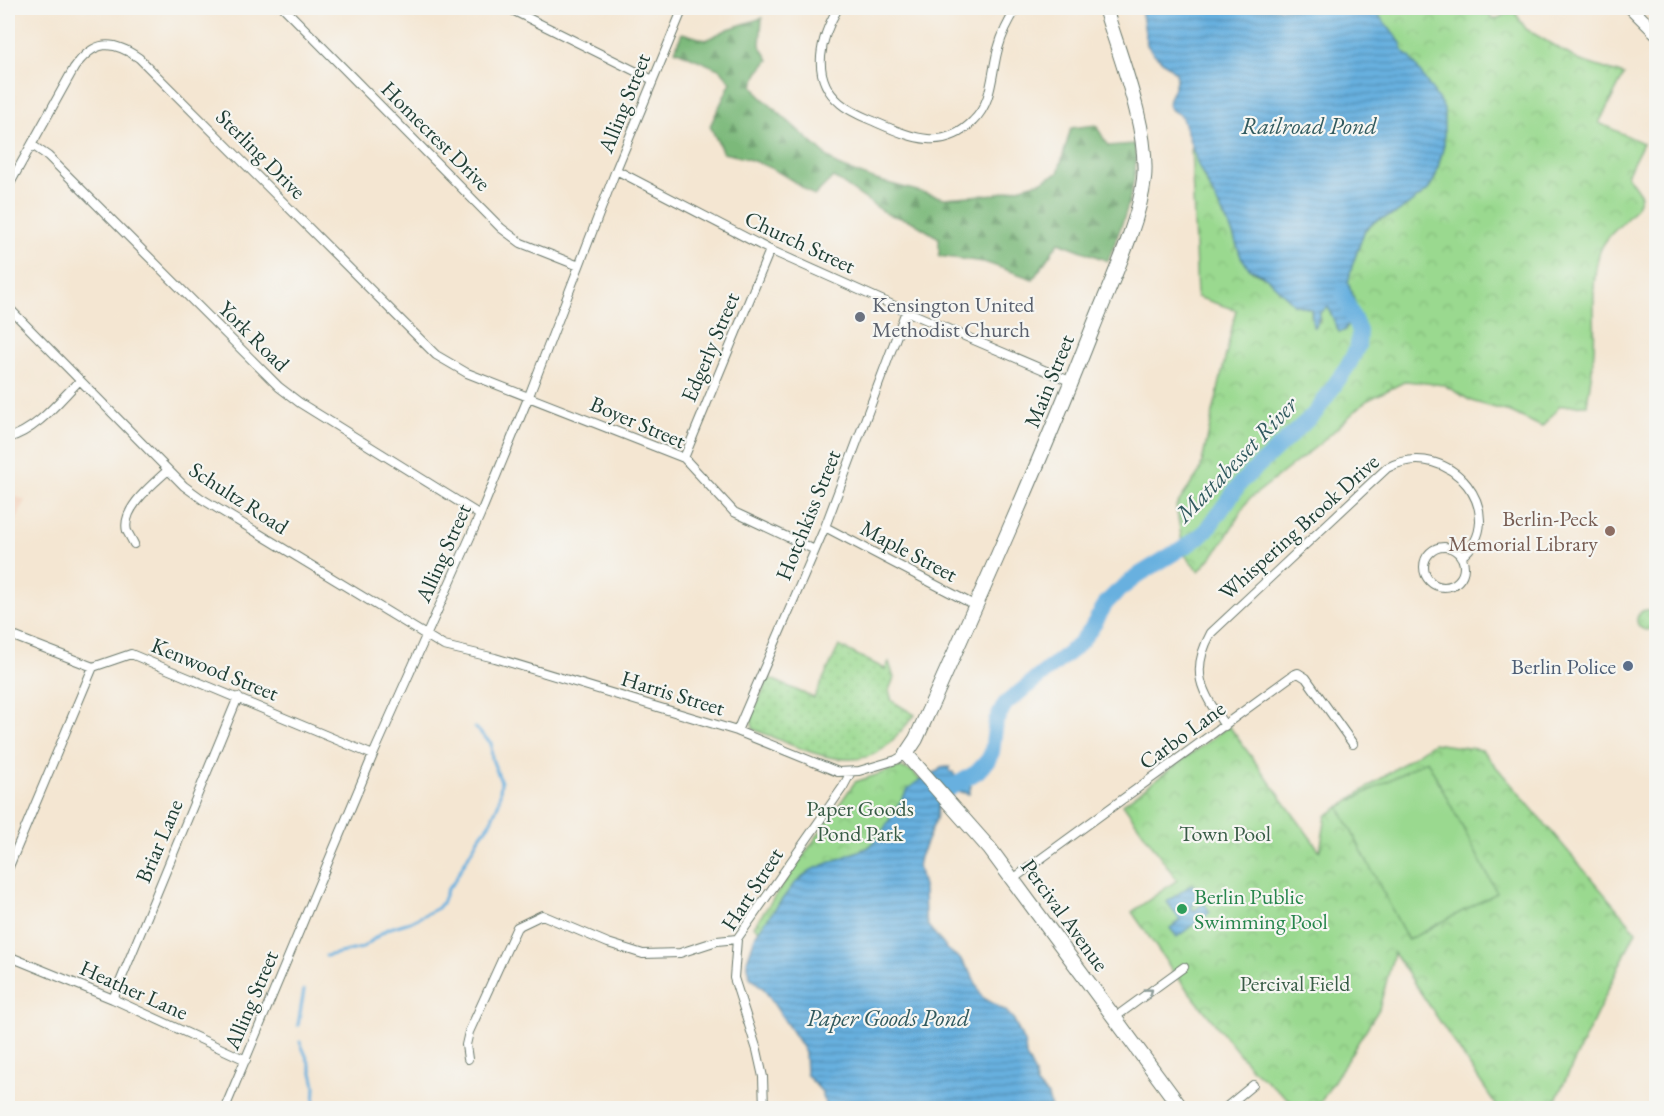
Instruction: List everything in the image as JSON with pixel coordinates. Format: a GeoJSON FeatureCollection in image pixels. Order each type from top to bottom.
{"type":"FeatureCollection","features":[{"type":"Feature","properties":{"kind":"main road","name":"Main Street"},"geometry":{"type":"LineString","coordinates":[[906,754],[916,739],[1003,549],[1072,382],[1135,219],[1144,181],[1145,153],[1138,119],[1105,8]]}},
{"type":"Feature","properties":{"kind":"main road","name":"Percival Avenue"},"geometry":{"type":"LineString","coordinates":[[906,754],[982,838],[1181,1108]]}},
{"type":"Feature","properties":{"kind":"street","name":"Homecrest Drive"},"geometry":{"type":"LineString","coordinates":[[284,8],[501,228],[521,243],[579,266]]}},
{"type":"Feature","properties":{"kind":"street"},"geometry":{"type":"LineString","coordinates":[[508,8],[653,80]]}},
{"type":"Feature","properties":{"kind":"street","name":"Alling Street"},"geometry":{"type":"LineString","coordinates":[[225,1108],[373,755],[480,515],[530,396],[616,170],[683,8]]}},
{"type":"Feature","properties":{"kind":"street"},"geometry":{"type":"LineString","coordinates":[[838,8],[822,44],[820,58],[822,76],[829,90],[838,102],[850,110],[913,138],[930,139],[946,137],[963,130],[974,121],[984,107],[990,90],[998,49],[1004,31],[1017,8]]}},
{"type":"Feature","properties":{"kind":"street"},"geometry":{"type":"LineString","coordinates":[[1631,8],[1656,33]]}},
{"type":"Feature","properties":{"kind":"street","name":"Sterling Drive"},"geometry":{"type":"LineString","coordinates":[[8,187],[82,56],[95,47],[111,44],[126,49],[140,58],[436,355],[467,373],[530,396]]}},
{"type":"Feature","properties":{"kind":"street","name":"York Road"},"geometry":{"type":"LineString","coordinates":[[32,145],[48,156],[279,387],[300,403],[480,515]]}},
{"type":"Feature","properties":{"kind":"street","name":"Church Street"},"geometry":{"type":"LineString","coordinates":[[616,170],[770,250],[1072,382]]}},
{"type":"Feature","properties":{"kind":"street","name":"Edgerly Street"},"geometry":{"type":"LineString","coordinates":[[684,458],[770,250]]}},
{"type":"Feature","properties":{"kind":"street","name":"Schultz Road"},"geometry":{"type":"LineString","coordinates":[[8,307],[167,471],[202,500],[427,635]]}},
{"type":"Feature","properties":{"kind":"street","name":"Hotchkiss Street"},"geometry":{"type":"LineString","coordinates":[[737,731],[825,527],[906,311]]}},
{"type":"Feature","properties":{"kind":"street"},"geometry":{"type":"LineString","coordinates":[[8,438],[22,434],[37,423],[79,381]]}},
{"type":"Feature","properties":{"kind":"street","name":"Boyer Street"},"geometry":{"type":"LineString","coordinates":[[530,396],[684,458],[734,512],[814,550]]}},
{"type":"Feature","properties":{"kind":"street","name":"Whispering Brook Drive"},"geometry":{"type":"LineString","coordinates":[[1225,726],[1207,698],[1198,674],[1201,653],[1211,633],[1387,468],[1407,460],[1431,461],[1452,470],[1467,483],[1478,504],[1479,528],[1472,546],[1461,557]]}},
{"type":"Feature","properties":{"kind":"street"},"geometry":{"type":"LineString","coordinates":[[134,544],[126,529],[128,516],[144,493],[167,471]]}},
{"type":"Feature","properties":{"kind":"street","name":"Maple Street"},"geometry":{"type":"LineString","coordinates":[[825,527],[976,606]]}},
{"type":"Feature","properties":{"kind":"street","name":"Whispering Brook Drive"},"geometry":{"type":"LineString","coordinates":[[1441,547],[1452,549],[1461,557],[1464,568],[1456,583],[1445,587],[1439,586],[1433,584],[1426,575],[1425,563],[1435,549],[1441,547]]}},
{"type":"Feature","properties":{"kind":"street"},"geometry":{"type":"LineString","coordinates":[[8,634],[93,667],[8,869]]}},
{"type":"Feature","properties":{"kind":"street","name":"Harris Street"},"geometry":{"type":"LineString","coordinates":[[427,635],[444,646],[495,657],[737,731],[841,772],[851,772],[896,760],[906,754]]}},
{"type":"Feature","properties":{"kind":"street","name":"Kenwood Street"},"geometry":{"type":"LineString","coordinates":[[93,667],[131,654],[373,755]]}},
{"type":"Feature","properties":{"kind":"street","name":"Carbo Lane"},"geometry":{"type":"LineString","coordinates":[[1013,879],[1298,673],[1306,678],[1353,744]]}},
{"type":"Feature","properties":{"kind":"street","name":"Briar Lane"},"geometry":{"type":"LineString","coordinates":[[113,999],[238,697]]}},
{"type":"Feature","properties":{"kind":"street","name":"Hart Street"},"geometry":{"type":"LineString","coordinates":[[764,1108],[763,1077],[757,1050],[734,978],[737,939],[843,787],[851,772]]}},
{"type":"Feature","properties":{"kind":"street"},"geometry":{"type":"LineString","coordinates":[[468,1059],[466,1045],[469,1032],[517,927],[542,915],[608,943],[643,954],[680,953],[717,941],[737,939]]}},
{"type":"Feature","properties":{"kind":"street","name":"Heather Lane"},"geometry":{"type":"LineString","coordinates":[[8,956],[113,999],[246,1060]]}},
{"type":"Feature","properties":{"kind":"street"},"geometry":{"type":"LineString","coordinates":[[1114,1018],[1184,966]]}},
{"type":"Feature","properties":{"kind":"street"},"geometry":{"type":"LineString","coordinates":[[1225,1108],[1253,1085]]}},
{"type":"Feature","properties":{"kind":"shaded area"},"geometry":{"type":"Polygon","coordinates":[[[8,494],[25,500],[8,541],[8,494]]]}},
{"type":"Feature","properties":{"kind":"green space"},"geometry":{"type":"Polygon","coordinates":[[[1373,8],[1485,8],[1493,20],[1514,11],[1526,29],[1578,60],[1624,75],[1599,123],[1643,143],[1627,175],[1641,195],[1633,211],[1608,238],[1599,254],[1594,290],[1593,357],[1587,405],[1560,406],[1542,427],[1513,413],[1471,401],[1444,385],[1406,381],[1366,401],[1322,442],[1248,500],[1220,547],[1199,571],[1184,554],[1176,506],[1200,471],[1236,310],[1197,297],[1191,145],[1203,176],[1233,234],[1241,257],[1252,271],[1267,278],[1294,304],[1311,309],[1312,322],[1320,322],[1320,313],[1328,307],[1339,332],[1346,329],[1355,309],[1354,298],[1348,283],[1364,232],[1376,221],[1397,213],[1428,190],[1435,178],[1444,145],[1413,63],[1403,51],[1401,43],[1373,8]]]}},
{"type":"Feature","properties":{"kind":"green space"},"geometry":{"type":"Polygon","coordinates":[[[762,18],[760,45],[769,60],[758,73],[753,85],[759,95],[838,166],[876,180],[944,198],[996,194],[1040,182],[1058,173],[1071,128],[1096,125],[1108,146],[1134,144],[1136,157],[1132,187],[1124,219],[1108,261],[1059,242],[1033,279],[984,262],[939,256],[939,238],[911,221],[887,214],[833,177],[814,196],[771,168],[749,159],[723,153],[710,126],[731,82],[721,70],[675,50],[682,33],[706,40],[728,29],[762,18]]]}},
{"type":"Feature","properties":{"kind":"green space"},"geometry":{"type":"Polygon","coordinates":[[[1647,610],[1654,613],[1657,620],[1654,627],[1647,630],[1640,627],[1637,620],[1640,613],[1647,610]]]}},
{"type":"Feature","properties":{"kind":"green space"},"geometry":{"type":"Polygon","coordinates":[[[839,646],[885,669],[889,662],[894,678],[889,690],[892,701],[915,715],[883,749],[869,756],[853,759],[836,758],[800,749],[753,729],[751,717],[769,678],[814,698],[839,646]]]}},
{"type":"Feature","properties":{"kind":"green space"},"geometry":{"type":"Polygon","coordinates":[[[1229,726],[1320,851],[1326,816],[1433,743],[1482,750],[1636,931],[1552,1108],[1498,1108],[1394,953],[1379,1009],[1317,1108],[1299,1108],[1250,1067],[1174,973],[1132,912],[1177,880],[1123,804],[1229,726]]]}},
{"type":"Feature","properties":{"kind":"green space"},"geometry":{"type":"Polygon","coordinates":[[[1427,760],[1497,893],[1408,940],[1339,807],[1427,760]]]}},
{"type":"Feature","properties":{"kind":"green space","name":"Paper Goods Pond Park"},"geometry":{"type":"Polygon","coordinates":[[[900,767],[912,771],[921,781],[877,843],[809,872],[759,930],[754,926],[855,782],[900,767]]]}},
{"type":"Feature","properties":{"kind":"water","name":"Railroad Pond"},"geometry":{"type":"Polygon","coordinates":[[[1141,8],[1373,8],[1401,43],[1403,51],[1410,57],[1444,108],[1444,145],[1435,178],[1428,190],[1397,213],[1375,221],[1364,232],[1348,283],[1356,307],[1344,331],[1339,332],[1328,307],[1320,313],[1316,327],[1313,327],[1311,309],[1294,304],[1267,278],[1248,267],[1241,257],[1233,234],[1198,165],[1181,115],[1169,107],[1168,102],[1175,86],[1176,73],[1147,45],[1141,8]]]}},
{"type":"Feature","properties":{"kind":"water","name":"Paper Goods Pond"},"geometry":{"type":"Polygon","coordinates":[[[941,767],[950,767],[950,772],[953,772],[957,780],[971,786],[969,794],[956,791],[939,802],[936,819],[920,857],[918,866],[924,890],[925,916],[928,926],[971,973],[982,997],[1006,1011],[1014,1020],[1025,1045],[1026,1056],[1035,1074],[1036,1084],[1048,1096],[1051,1108],[826,1108],[822,1092],[806,1074],[805,1053],[800,1044],[764,989],[750,977],[747,961],[756,934],[793,885],[811,870],[869,847],[879,837],[908,789],[941,767]]]}},
{"type":"Feature","properties":{"kind":"water","name":"Berlin Public Swimming Pool"},"geometry":{"type":"Polygon","coordinates":[[[1192,884],[1202,898],[1191,907],[1194,911],[1204,903],[1210,912],[1177,937],[1170,928],[1180,920],[1167,902],[1192,884]]]}},
{"type":"Feature","properties":{"kind":"waterway","name":"Mattabesset River"},"geometry":{"type":"LineString","coordinates":[[942,793],[977,772],[988,760],[992,752],[996,721],[1005,704],[1077,646],[1091,629],[1106,603],[1118,591],[1206,531],[1242,481],[1316,412],[1349,364],[1358,346],[1359,331],[1343,294]]}},
{"type":"Feature","properties":{"kind":"waterway"},"geometry":{"type":"LineString","coordinates":[[326,956],[362,948],[387,929],[410,922],[438,908],[442,903],[447,890],[490,823],[499,802],[501,782],[492,759],[491,743],[475,728]]}},
{"type":"Feature","properties":{"kind":"waterway"},"geometry":{"type":"LineString","coordinates":[[298,1025],[304,990]]}},
{"type":"Feature","properties":{"kind":"waterway"},"geometry":{"type":"LineString","coordinates":[[300,1042],[310,1065],[315,1085],[314,1108]]}},
{"type":"Feature","properties":{"kind":"place","name":"Kensington United Methodist Church"},"geometry":{"type":"Point","coordinates":[860,317]}},
{"type":"Feature","properties":{"kind":"place","name":"Berlin-Peck Memorial Library"},"geometry":{"type":"Point","coordinates":[1610,531]}},
{"type":"Feature","properties":{"kind":"place","name":"Berlin Police"},"geometry":{"type":"Point","coordinates":[1628,666]}},
{"type":"Feature","properties":{"kind":"place","name":"Berlin Public Swimming Pool"},"geometry":{"type":"Point","coordinates":[1182,909]}},
{"type":"Feature","properties":{"kind":"park label","name":"Town Pool"},"geometry":{"type":"Point","coordinates":[1225,833]}},
{"type":"Feature","properties":{"kind":"park label","name":"Percival Field"},"geometry":{"type":"Point","coordinates":[1295,983]}}]}
